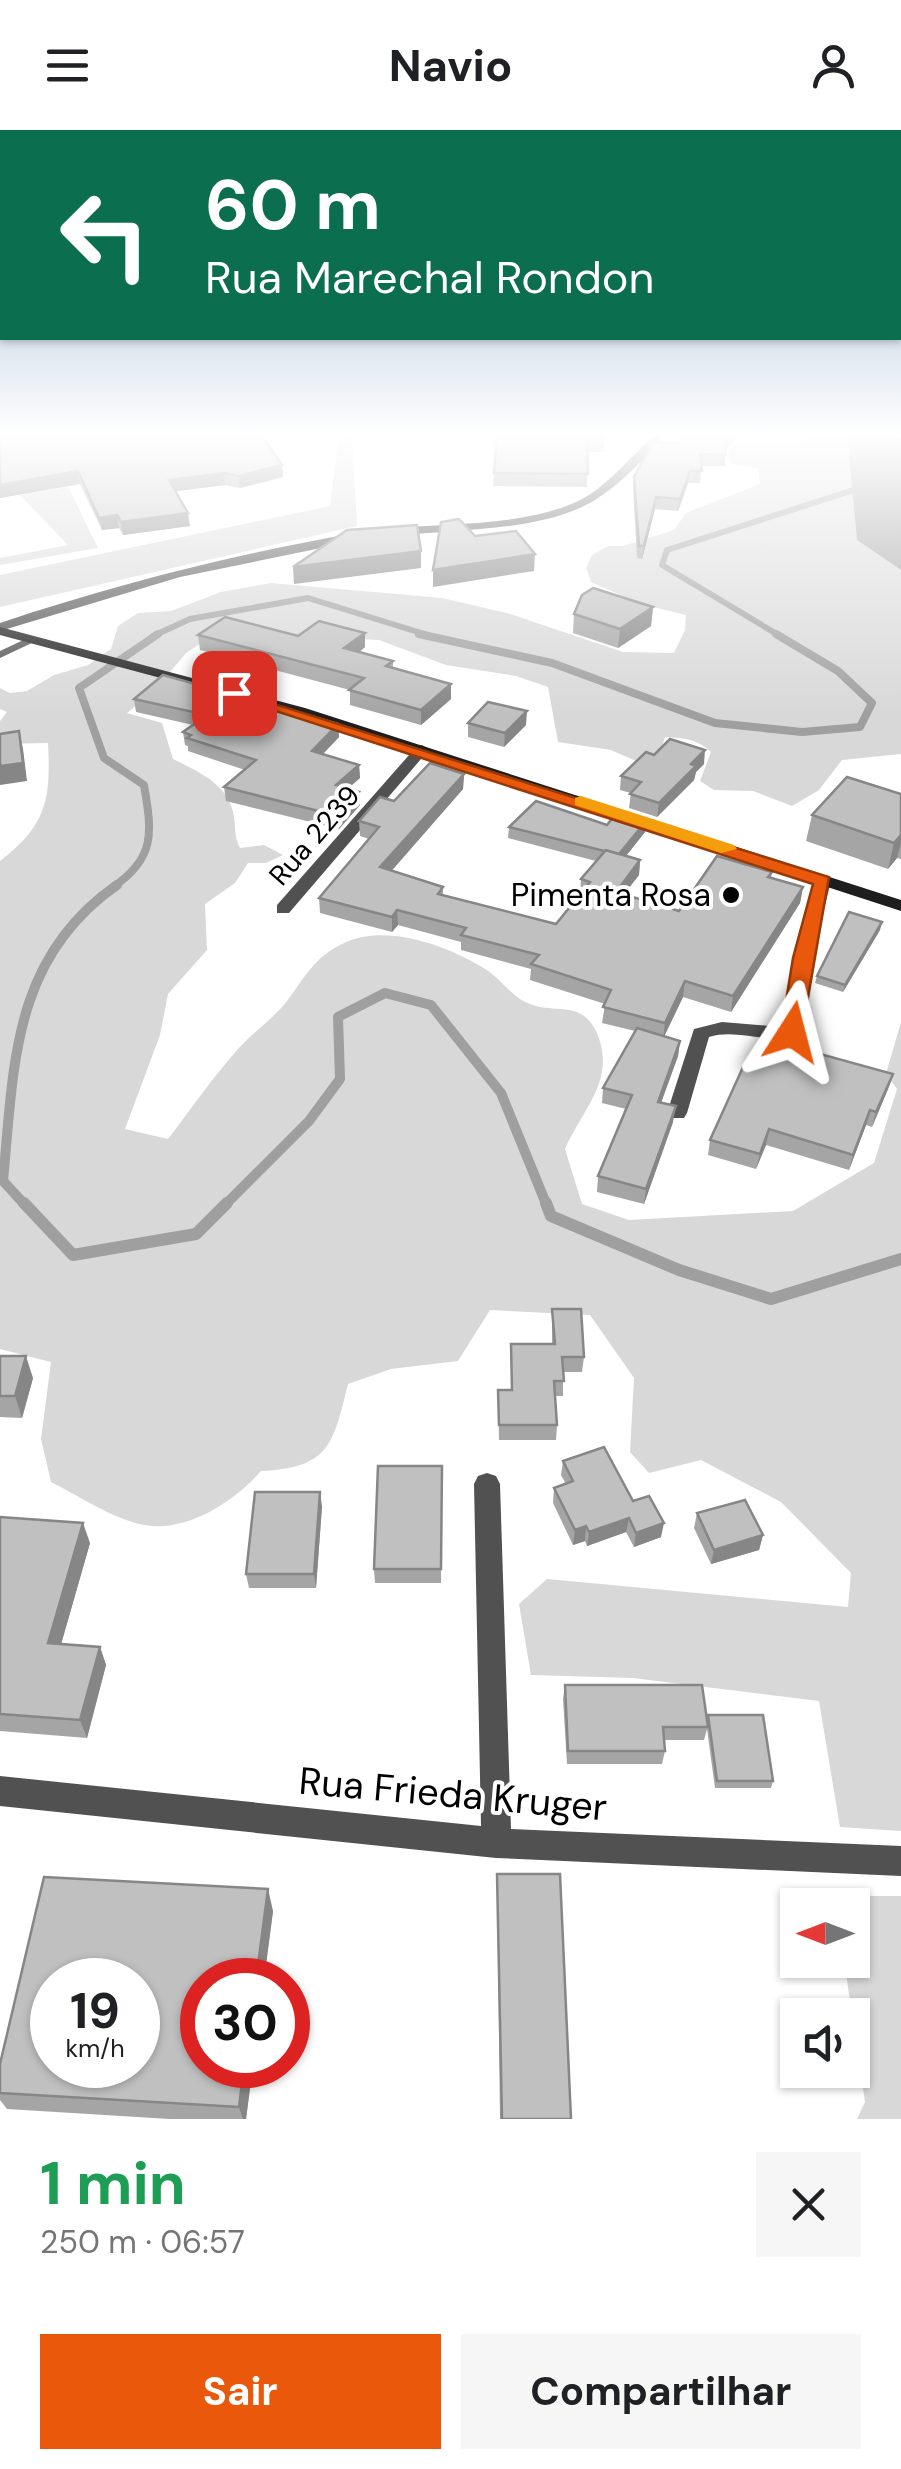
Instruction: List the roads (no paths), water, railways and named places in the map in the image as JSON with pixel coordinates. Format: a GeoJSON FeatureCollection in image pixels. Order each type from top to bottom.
{"type":"FeatureCollection","features":[{"type":"Feature","properties":{"kind":"main road"},"geometry":{"type":"LineString","coordinates":[[0,629],[422,749],[901,906]]}},
{"type":"Feature","properties":{"kind":"street"},"geometry":{"type":"LineString","coordinates":[[0,629],[172,575],[283,548],[412,529]]}},
{"type":"Feature","properties":{"kind":"street","name":"Rua 2239"},"geometry":{"type":"LineString","coordinates":[[282,908],[422,749]]}},
{"type":"Feature","properties":{"kind":"street"},"geometry":{"type":"LineString","coordinates":[[677,1113],[701,1033],[720,1028],[778,1037],[792,1032],[803,958],[823,881]]}},
{"type":"Feature","properties":{"kind":"street"},"geometry":{"type":"LineString","coordinates":[[487,1484],[496,1842]]}},
{"type":"Feature","properties":{"kind":"street","name":"Rua Frieda Kruger"},"geometry":{"type":"LineString","coordinates":[[0,1792],[496,1842],[901,1861]]}},
{"type":"Feature","properties":{"kind":"lane"},"geometry":{"type":"LineString","coordinates":[[0,656],[32,639]]}},
{"type":"Feature","properties":{"kind":"waterway"},"geometry":{"type":"LineString","coordinates":[[733,529],[667,550],[662,565],[780,636]]}},
{"type":"Feature","properties":{"kind":"waterway"},"geometry":{"type":"LineString","coordinates":[[153,636],[190,619],[308,598],[431,636]]}},
{"type":"Feature","properties":{"kind":"waterway"},"geometry":{"type":"LineString","coordinates":[[113,887],[137,865],[148,843],[144,785],[104,758],[79,688],[158,634]]}},
{"type":"Feature","properties":{"kind":"waterway"},"geometry":{"type":"LineString","coordinates":[[419,634],[552,663],[715,723],[802,732],[860,727],[872,703],[838,671],[776,634]]}},
{"type":"Feature","properties":{"kind":"waterway"},"geometry":{"type":"LineString","coordinates":[[26,1206],[3,1181],[16,1056],[25,1017],[56,946],[82,914],[117,885]]}},
{"type":"Feature","properties":{"kind":"waterway"},"geometry":{"type":"LineString","coordinates":[[24,1203],[73,1255],[196,1234],[309,1121],[340,1079],[338,1017],[385,993],[431,1005],[501,1093],[547,1206]]}},
{"type":"Feature","properties":{"kind":"waterway"},"geometry":{"type":"LineString","coordinates":[[546,1203],[551,1216],[679,1270],[771,1299],[901,1259]]}},
{"type":"Feature","properties":{"kind":"place","name":"Pimenta Rosa"},"geometry":{"type":"Point","coordinates":[731,895]}}]}
